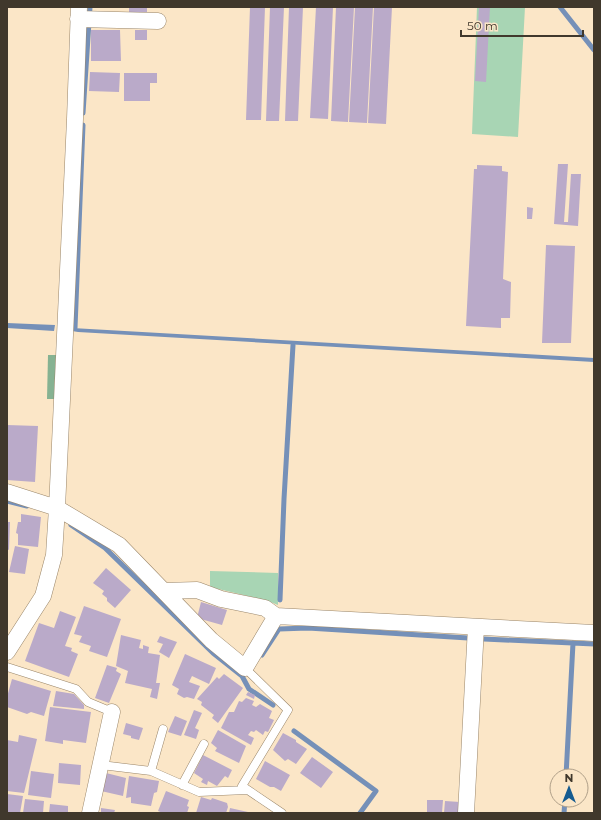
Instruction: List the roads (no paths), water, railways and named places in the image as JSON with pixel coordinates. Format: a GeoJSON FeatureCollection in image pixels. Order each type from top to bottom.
{"type":"FeatureCollection","features":[{"type":"Feature","properties":{"kind":"street"},"geometry":{"type":"LineString","coordinates":[[7,650],[43,596],[54,555],[75,127],[79,13],[158,21]]}},
{"type":"Feature","properties":{"kind":"street"},"geometry":{"type":"LineString","coordinates":[[7,492],[57,508],[119,545],[211,640],[245,668],[276,616]]}},
{"type":"Feature","properties":{"kind":"street"},"geometry":{"type":"LineString","coordinates":[[164,591],[197,590],[221,599],[265,608],[276,616],[594,633]]}},
{"type":"Feature","properties":{"kind":"street"},"geometry":{"type":"LineString","coordinates":[[466,813],[476,626]]}},
{"type":"Feature","properties":{"kind":"street"},"geometry":{"type":"LineString","coordinates":[[90,813],[112,712]]}},
{"type":"Feature","properties":{"kind":"lane"},"geometry":{"type":"LineString","coordinates":[[7,667],[76,689],[88,702],[112,712]]}},
{"type":"Feature","properties":{"kind":"lane"},"geometry":{"type":"LineString","coordinates":[[245,668],[288,710],[242,786],[282,813]]}},
{"type":"Feature","properties":{"kind":"lane"},"geometry":{"type":"LineString","coordinates":[[151,771],[163,729]]}},
{"type":"Feature","properties":{"kind":"lane"},"geometry":{"type":"LineString","coordinates":[[182,785],[204,744]]}},
{"type":"Feature","properties":{"kind":"lane"},"geometry":{"type":"LineString","coordinates":[[101,765],[151,771],[199,792],[247,790]]}},
{"type":"Feature","properties":{"kind":"water"},"geometry":{"type":"Polygon","coordinates":[[[7,323],[55,325],[54,331],[7,328],[7,323]]]}},
{"type":"Feature","properties":{"kind":"water"},"geometry":{"type":"Polygon","coordinates":[[[72,328],[594,358],[594,362],[78,332],[72,331],[72,328]]]}},
{"type":"Feature","properties":{"kind":"waterway"},"geometry":{"type":"LineString","coordinates":[[83,113],[90,7]]}},
{"type":"Feature","properties":{"kind":"waterway"},"geometry":{"type":"LineString","coordinates":[[560,7],[594,50]]}},
{"type":"Feature","properties":{"kind":"waterway"},"geometry":{"type":"LineString","coordinates":[[75,328],[83,125]]}},
{"type":"Feature","properties":{"kind":"waterway"},"geometry":{"type":"LineString","coordinates":[[280,600],[293,345]]}},
{"type":"Feature","properties":{"kind":"waterway"},"geometry":{"type":"LineString","coordinates":[[7,501],[27,506]]}},
{"type":"Feature","properties":{"kind":"waterway"},"geometry":{"type":"LineString","coordinates":[[71,525],[105,548],[213,653],[242,676],[249,689],[273,705]]}},
{"type":"Feature","properties":{"kind":"waterway"},"geometry":{"type":"LineString","coordinates":[[262,655],[279,629],[308,628],[594,644]]}},
{"type":"Feature","properties":{"kind":"waterway"},"geometry":{"type":"LineString","coordinates":[[566,768],[573,643]]}},
{"type":"Feature","properties":{"kind":"waterway"},"geometry":{"type":"LineString","coordinates":[[294,731],[376,791],[360,813]]}},
{"type":"Feature","properties":{"kind":"waterway"},"geometry":{"type":"LineString","coordinates":[[564,808],[564,813]]}}]}
